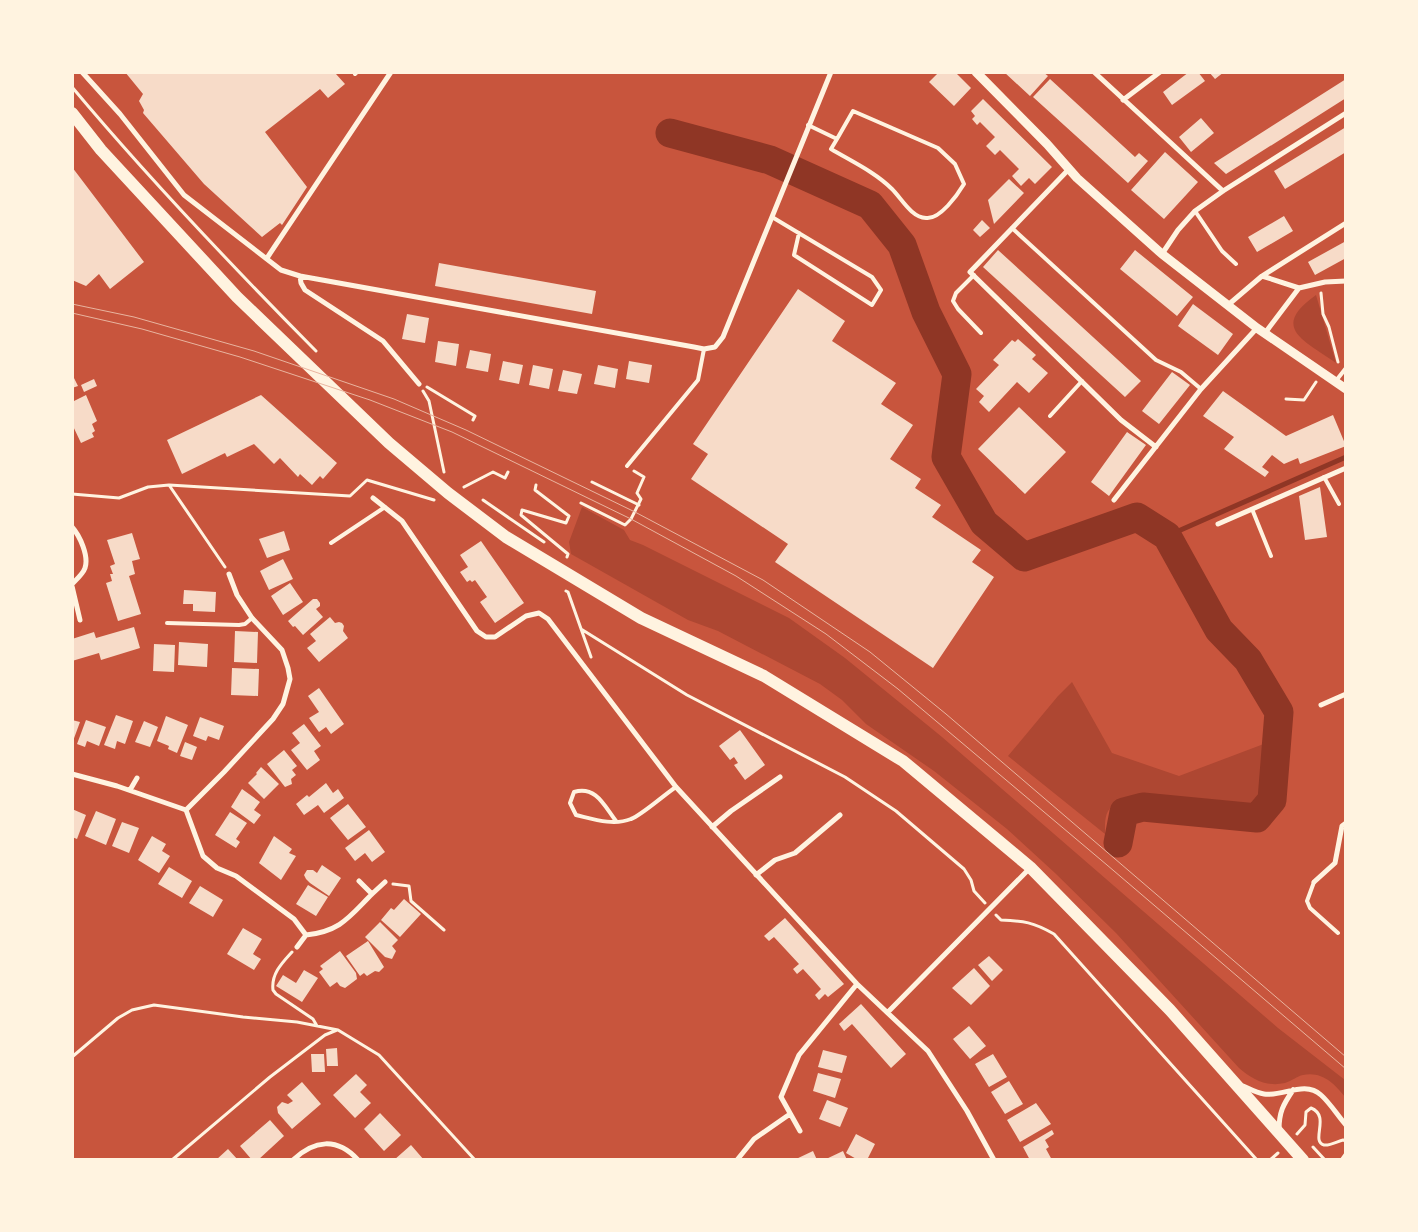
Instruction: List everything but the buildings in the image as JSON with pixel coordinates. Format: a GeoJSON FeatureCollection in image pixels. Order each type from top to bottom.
{"type":"FeatureCollection","features":[{"type":"Feature","properties":{"kind":"main road"},"geometry":{"type":"LineString","coordinates":[[72,113],[101,150],[237,297],[389,443],[448,493],[506,537],[641,618],[764,676],[903,761],[1030,867],[1170,1010],[1303,1160]]}},
{"type":"Feature","properties":{"kind":"street"},"geometry":{"type":"LineString","coordinates":[[82,72],[120,114],[184,195],[281,270],[300,276],[704,349],[715,347],[723,337],[831,72]]}},
{"type":"Feature","properties":{"kind":"street"},"geometry":{"type":"LineString","coordinates":[[267,258],[391,72]]}},
{"type":"Feature","properties":{"kind":"street"},"geometry":{"type":"LineString","coordinates":[[976,72],[1069,169],[1162,254],[1228,306],[1346,390]]}},
{"type":"Feature","properties":{"kind":"street"},"geometry":{"type":"LineString","coordinates":[[1094,72],[1223,191]]}},
{"type":"Feature","properties":{"kind":"street"},"geometry":{"type":"LineString","coordinates":[[1123,100],[1160,72]]}},
{"type":"Feature","properties":{"kind":"street"},"geometry":{"type":"LineString","coordinates":[[1162,254],[1178,230],[1195,211],[1223,191],[1346,113]]}},
{"type":"Feature","properties":{"kind":"street"},"geometry":{"type":"LineString","coordinates":[[1069,169],[970,272],[1121,420],[1156,447]]}},
{"type":"Feature","properties":{"kind":"street"},"geometry":{"type":"LineString","coordinates":[[1228,306],[1262,276],[1346,223]]}},
{"type":"Feature","properties":{"kind":"street"},"geometry":{"type":"LineString","coordinates":[[300,276],[305,290],[383,341],[420,384]]}},
{"type":"Feature","properties":{"kind":"street"},"geometry":{"type":"LineString","coordinates":[[1262,276],[1299,288],[1320,283],[1346,281]]}},
{"type":"Feature","properties":{"kind":"street"},"geometry":{"type":"LineString","coordinates":[[1114,500],[1201,389],[1261,330],[1299,288]]}},
{"type":"Feature","properties":{"kind":"street"},"geometry":{"type":"LineString","coordinates":[[1218,524],[1346,468]]}},
{"type":"Feature","properties":{"kind":"street"},"geometry":{"type":"LineString","coordinates":[[373,498],[402,521],[476,631],[486,637],[495,637],[526,616],[539,613],[548,619],[676,787],[857,984],[928,1051],[967,1111],[994,1160]]}},
{"type":"Feature","properties":{"kind":"street"},"geometry":{"type":"LineString","coordinates":[[72,526],[78,534],[86,561],[84,570],[72,585],[80,620]]}},
{"type":"Feature","properties":{"kind":"street"},"geometry":{"type":"LineString","coordinates":[[186,810],[273,719],[283,704],[290,680],[282,650],[252,618],[237,596],[229,574]]}},
{"type":"Feature","properties":{"kind":"street"},"geometry":{"type":"LineString","coordinates":[[1321,705],[1346,694]]}},
{"type":"Feature","properties":{"kind":"street"},"geometry":{"type":"LineString","coordinates":[[72,774],[130,790],[186,810],[204,856],[217,868],[236,876],[294,919],[306,935]]}},
{"type":"Feature","properties":{"kind":"street"},"geometry":{"type":"LineString","coordinates":[[712,827],[731,811],[780,777]]}},
{"type":"Feature","properties":{"kind":"street"},"geometry":{"type":"LineString","coordinates":[[130,790],[137,778]]}},
{"type":"Feature","properties":{"kind":"street"},"geometry":{"type":"LineString","coordinates":[[756,875],[775,860],[795,853],[840,814]]}},
{"type":"Feature","properties":{"kind":"street"},"geometry":{"type":"LineString","coordinates":[[1314,882],[1335,863],[1342,826],[1346,823]]}},
{"type":"Feature","properties":{"kind":"street"},"geometry":{"type":"LineString","coordinates":[[888,1012],[1030,867]]}},
{"type":"Feature","properties":{"kind":"street"},"geometry":{"type":"LineString","coordinates":[[359,881],[372,894]]}},
{"type":"Feature","properties":{"kind":"street"},"geometry":{"type":"LineString","coordinates":[[297,946],[306,935],[320,933],[342,924],[385,882]]}},
{"type":"Feature","properties":{"kind":"street"},"geometry":{"type":"LineString","coordinates":[[800,1131],[781,1097],[799,1055],[857,984]]}},
{"type":"Feature","properties":{"kind":"street"},"geometry":{"type":"LineString","coordinates":[[1235,1082],[1257,1093],[1265,1094],[1283,1093],[1293,1090],[1311,1090],[1320,1094],[1346,1125]]}},
{"type":"Feature","properties":{"kind":"street"},"geometry":{"type":"LineString","coordinates":[[1279,1131],[1279,1117],[1282,1107],[1293,1090]]}},
{"type":"Feature","properties":{"kind":"street"},"geometry":{"type":"LineString","coordinates":[[737,1160],[754,1139],[790,1114]]}},
{"type":"Feature","properties":{"kind":"street"},"geometry":{"type":"LineString","coordinates":[[293,1160],[302,1151],[318,1144],[331,1144],[350,1152],[358,1160]]}},
{"type":"Feature","properties":{"kind":"lane"},"geometry":{"type":"LineString","coordinates":[[853,111],[938,148],[955,164],[964,184],[957,196],[936,216],[927,219],[915,215],[890,188],[868,171],[831,149],[837,139],[853,111]]}},
{"type":"Feature","properties":{"kind":"lane"},"geometry":{"type":"LineString","coordinates":[[808,125],[837,139]]}},
{"type":"Feature","properties":{"kind":"lane"},"geometry":{"type":"LineString","coordinates":[[1195,211],[1222,251],[1236,264]]}},
{"type":"Feature","properties":{"kind":"lane"},"geometry":{"type":"LineString","coordinates":[[772,217],[872,276],[881,290],[872,305],[794,256],[799,233]]}},
{"type":"Feature","properties":{"kind":"lane"},"geometry":{"type":"LineString","coordinates":[[1012,228],[1156,360],[1181,372],[1201,389]]}},
{"type":"Feature","properties":{"kind":"lane"},"geometry":{"type":"LineString","coordinates":[[974,275],[956,293],[954,301],[958,309],[981,333]]}},
{"type":"Feature","properties":{"kind":"lane"},"geometry":{"type":"LineString","coordinates":[[627,466],[698,380],[704,349]]}},
{"type":"Feature","properties":{"kind":"lane"},"geometry":{"type":"LineString","coordinates":[[1334,382],[1346,368]]}},
{"type":"Feature","properties":{"kind":"lane"},"geometry":{"type":"LineString","coordinates":[[1050,416],[1082,382]]}},
{"type":"Feature","properties":{"kind":"lane"},"geometry":{"type":"LineString","coordinates":[[1324,477],[1339,504]]}},
{"type":"Feature","properties":{"kind":"lane"},"geometry":{"type":"LineString","coordinates":[[331,543],[385,507]]}},
{"type":"Feature","properties":{"kind":"lane"},"geometry":{"type":"LineString","coordinates":[[1252,509],[1270,556]]}},
{"type":"Feature","properties":{"kind":"lane"},"geometry":{"type":"LineString","coordinates":[[167,623],[238,625],[245,624],[252,618]]}},
{"type":"Feature","properties":{"kind":"lane"},"geometry":{"type":"LineString","coordinates":[[616,821],[593,792],[582,789],[574,792],[570,803],[576,815],[599,821],[616,821],[631,819],[676,787]]}},
{"type":"Feature","properties":{"kind":"lane"},"geometry":{"type":"LineString","coordinates":[[1314,882],[1308,901],[1310,908],[1338,933]]}},
{"type":"Feature","properties":{"kind":"path"},"geometry":{"type":"LineString","coordinates":[[1320,283],[1323,314],[1329,327],[1339,365],[1334,382]]}},
{"type":"Feature","properties":{"kind":"path"},"geometry":{"type":"LineString","coordinates":[[1286,399],[1304,400],[1322,373]]}},
{"type":"Feature","properties":{"kind":"path"},"geometry":{"type":"LineString","coordinates":[[429,388],[475,416],[473,420]]}},
{"type":"Feature","properties":{"kind":"path"},"geometry":{"type":"LineString","coordinates":[[429,402],[444,472],[450,477]]}},
{"type":"Feature","properties":{"kind":"path"},"geometry":{"type":"LineString","coordinates":[[581,503],[624,525],[639,505],[641,499],[637,493],[644,477],[627,466]]}},
{"type":"Feature","properties":{"kind":"path"},"geometry":{"type":"LineString","coordinates":[[464,487],[493,472],[505,478],[508,472]]}},
{"type":"Feature","properties":{"kind":"path"},"geometry":{"type":"LineString","coordinates":[[72,494],[119,498],[148,487],[169,484],[350,496],[367,480],[439,502]]}},
{"type":"Feature","properties":{"kind":"path"},"geometry":{"type":"LineString","coordinates":[[457,482],[472,492]]}},
{"type":"Feature","properties":{"kind":"path"},"geometry":{"type":"LineString","coordinates":[[592,482],[639,505]]}},
{"type":"Feature","properties":{"kind":"path"},"geometry":{"type":"LineString","coordinates":[[169,484],[229,574]]}},
{"type":"Feature","properties":{"kind":"path"},"geometry":{"type":"LineString","coordinates":[[536,485],[534,490],[568,516],[566,523],[522,510],[521,514],[568,554],[567,557]]}},
{"type":"Feature","properties":{"kind":"path"},"geometry":{"type":"LineString","coordinates":[[479,497],[574,562]]}},
{"type":"Feature","properties":{"kind":"path"},"geometry":{"type":"LineString","coordinates":[[564,589],[568,592],[591,656],[593,678]]}},
{"type":"Feature","properties":{"kind":"path"},"geometry":{"type":"LineString","coordinates":[[581,629],[688,695],[845,777],[889,806],[964,870],[971,880],[974,891],[1001,920],[1023,921],[1038,925],[1054,934],[1257,1160]]}},
{"type":"Feature","properties":{"kind":"path"},"geometry":{"type":"LineString","coordinates":[[385,882],[409,886],[411,901],[444,930]]}},
{"type":"Feature","properties":{"kind":"path"},"geometry":{"type":"LineString","coordinates":[[297,946],[281,964],[274,977],[272,990],[313,1019],[317,1026]]}},
{"type":"Feature","properties":{"kind":"path"},"geometry":{"type":"LineString","coordinates":[[72,1057],[118,1018],[132,1010],[154,1005],[338,1030],[379,1055],[475,1160]]}},
{"type":"Feature","properties":{"kind":"path"},"geometry":{"type":"LineString","coordinates":[[172,1160],[278,1071],[325,1035],[338,1030]]}},
{"type":"Feature","properties":{"kind":"path"},"geometry":{"type":"LineString","coordinates":[[1297,1134],[1305,1126],[1306,1112],[1311,1108],[1318,1112],[1321,1119],[1318,1137],[1320,1142],[1324,1145],[1343,1140],[1346,1141]]}},
{"type":"Feature","properties":{"kind":"path"},"geometry":{"type":"LineString","coordinates":[[1270,1160],[1278,1153]]}},
{"type":"Feature","properties":{"kind":"path"},"geometry":{"type":"LineString","coordinates":[[1341,1160],[1346,1153]]}},
{"type":"Feature","properties":{"kind":"shaded area"},"geometry":{"type":"Polygon","coordinates":[[[1316,295],[1336,363],[1304,341],[1297,333],[1294,325],[1295,316],[1302,306],[1316,295]]]}},
{"type":"Feature","properties":{"kind":"shaded area"},"geometry":{"type":"Polygon","coordinates":[[[582,507],[624,530],[630,540],[789,618],[845,658],[942,737],[1278,1028],[1345,1080],[1345,1097],[1332,1083],[1316,1075],[1303,1075],[1285,1083],[1272,1084],[1260,1082],[1244,1072],[1116,933],[1055,873],[1007,829],[934,771],[866,724],[842,700],[820,684],[718,631],[688,620],[571,554],[569,542],[582,507]]]}},
{"type":"Feature","properties":{"kind":"shaded area"},"geometry":{"type":"Polygon","coordinates":[[[1072,682],[1112,753],[1179,776],[1269,742],[1268,795],[1260,807],[1250,811],[1160,799],[1127,799],[1116,803],[1109,809],[1106,817],[1105,834],[1008,756],[1072,682]]]}},
{"type":"Feature","properties":{"kind":"waterway"},"geometry":{"type":"LineString","coordinates":[[670,133],[770,160],[870,205],[902,245],[926,312],[957,374],[946,457],[984,523],[1024,557],[1137,517],[1167,536],[1219,630],[1248,660],[1279,712],[1272,800],[1257,818],[1143,807],[1124,812],[1118,843]]}},
{"type":"Feature","properties":{"kind":"waterway"},"geometry":{"type":"LineString","coordinates":[[1167,536],[1346,457]]}},
{"type":"Feature","properties":{"kind":"tram line"},"geometry":{"type":"LineString","coordinates":[[72,304],[134,317],[254,351],[394,399],[466,430],[635,512],[763,580],[870,652],[946,714],[1346,1057]]}},
{"type":"Feature","properties":{"kind":"tram line"},"geometry":{"type":"LineString","coordinates":[[72,313],[142,329],[240,357],[370,400],[452,432],[631,519],[736,576],[826,634],[898,689],[1346,1069]]}}]}
